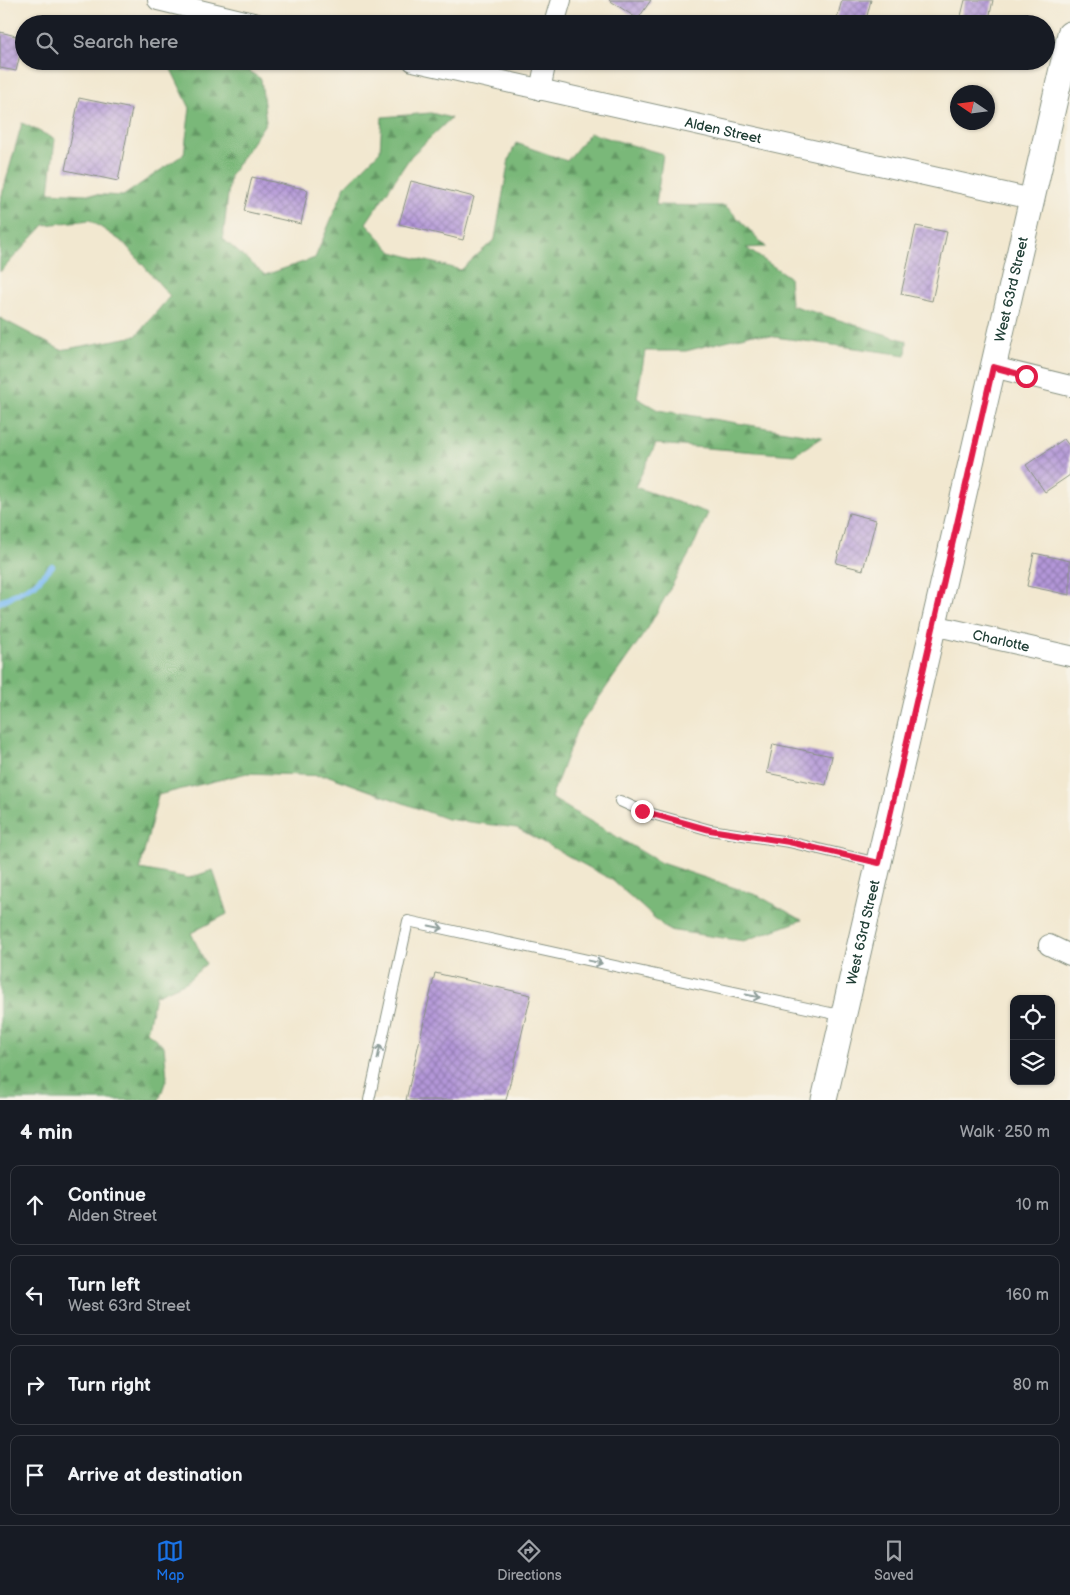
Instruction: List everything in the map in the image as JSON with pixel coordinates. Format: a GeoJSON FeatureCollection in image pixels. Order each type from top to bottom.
{"type":"FeatureCollection","features":[{"type":"Feature","properties":{"kind":"street"},"geometry":{"type":"LineString","coordinates":[[158,0],[220,15]]}},
{"type":"Feature","properties":{"kind":"street"},"geometry":{"type":"LineString","coordinates":[[557,15],[561,0]]}},
{"type":"Feature","properties":{"kind":"street","name":"West 63rd Street"},"geometry":{"type":"LineString","coordinates":[[824,1100],[1070,34]]}},
{"type":"Feature","properties":{"kind":"street","name":"Alden Street"},"geometry":{"type":"LineString","coordinates":[[452,70],[1032,199]]}},
{"type":"Feature","properties":{"kind":"street"},"geometry":{"type":"LineString","coordinates":[[540,90],[544,70]]}},
{"type":"Feature","properties":{"kind":"street"},"geometry":{"type":"LineString","coordinates":[[993,367],[1070,386]]}},
{"type":"Feature","properties":{"kind":"street","name":"Charlotte"},"geometry":{"type":"LineString","coordinates":[[933,625],[1070,656]]}},
{"type":"Feature","properties":{"kind":"street"},"geometry":{"type":"LineString","coordinates":[[1049,945],[1070,955]]}},
{"type":"Feature","properties":{"kind":"lane"},"geometry":{"type":"LineString","coordinates":[[620,801],[642,811],[710,830],[789,842],[879,863]]}},
{"type":"Feature","properties":{"kind":"lane"},"geometry":{"type":"LineString","coordinates":[[369,1100],[408,921],[844,1016]]}},
{"type":"Feature","properties":{"kind":"green space"},"geometry":{"type":"Polygon","coordinates":[[[171,70],[247,70],[261,79],[266,122],[230,176],[223,239],[265,275],[315,258],[345,186],[380,151],[382,117],[431,113],[451,118],[411,156],[366,223],[392,252],[461,270],[495,239],[509,159],[516,143],[567,161],[590,133],[663,154],[656,205],[726,206],[766,247],[746,248],[789,277],[791,305],[907,341],[906,355],[753,334],[686,351],[645,351],[637,398],[658,410],[822,437],[794,455],[656,444],[635,487],[708,513],[692,549],[648,628],[577,729],[551,798],[661,863],[759,896],[802,920],[744,941],[668,930],[612,880],[517,828],[447,819],[329,776],[247,773],[158,795],[140,869],[189,878],[213,870],[227,914],[191,933],[206,964],[186,982],[155,996],[147,1032],[164,1046],[167,1077],[159,1100],[0,1100],[0,318],[61,350],[136,336],[170,296],[124,243],[90,220],[44,225],[0,272],[0,202],[22,123],[55,139],[49,192],[123,196],[184,154],[190,108],[171,70]]]}},
{"type":"Feature","properties":{"kind":"building"},"geometry":{"type":"Polygon","coordinates":[[[609,0],[651,0],[641,15],[632,15],[609,0]]]}},
{"type":"Feature","properties":{"kind":"building"},"geometry":{"type":"Polygon","coordinates":[[[842,0],[871,0],[867,15],[838,15],[842,0]]]}},
{"type":"Feature","properties":{"kind":"building"},"geometry":{"type":"Polygon","coordinates":[[[965,0],[993,0],[990,15],[961,15],[965,0]]]}},
{"type":"Feature","properties":{"kind":"building"},"geometry":{"type":"Polygon","coordinates":[[[0,32],[15,36],[16,70],[16,71],[0,68],[0,32]]]}},
{"type":"Feature","properties":{"kind":"building"},"geometry":{"type":"Polygon","coordinates":[[[79,98],[132,109],[118,181],[65,170],[79,98]]]}},
{"type":"Feature","properties":{"kind":"building"},"geometry":{"type":"Polygon","coordinates":[[[252,177],[308,190],[301,224],[244,211],[252,177]]]}},
{"type":"Feature","properties":{"kind":"building"},"geometry":{"type":"Polygon","coordinates":[[[411,181],[474,197],[463,240],[399,224],[411,181]]]}},
{"type":"Feature","properties":{"kind":"building"},"geometry":{"type":"Polygon","coordinates":[[[916,226],[947,232],[932,301],[901,294],[916,226]]]}},
{"type":"Feature","properties":{"kind":"building"},"geometry":{"type":"Polygon","coordinates":[[[1064,439],[1070,447],[1070,475],[1045,492],[1026,465],[1064,439]]]}},
{"type":"Feature","properties":{"kind":"building"},"geometry":{"type":"Polygon","coordinates":[[[849,513],[876,520],[863,570],[836,563],[849,513]]]}},
{"type":"Feature","properties":{"kind":"building"},"geometry":{"type":"Polygon","coordinates":[[[1034,553],[1070,561],[1070,595],[1027,586],[1034,553]]]}},
{"type":"Feature","properties":{"kind":"building"},"geometry":{"type":"Polygon","coordinates":[[[773,744],[832,756],[826,785],[767,773],[773,744]]]}},
{"type":"Feature","properties":{"kind":"building"},"geometry":{"type":"Polygon","coordinates":[[[435,973],[531,995],[506,1100],[406,1100],[435,973]]]}},
{"type":"Feature","properties":{"kind":"waterway"},"geometry":{"type":"LineString","coordinates":[[0,602],[35,584],[52,566]]}},
{"type":"Feature","properties":{"kind":"route"},"geometry":{"type":"LineString","coordinates":[[642,811],[710,830],[789,842],[879,863],[993,367],[1026,376]]}}]}
